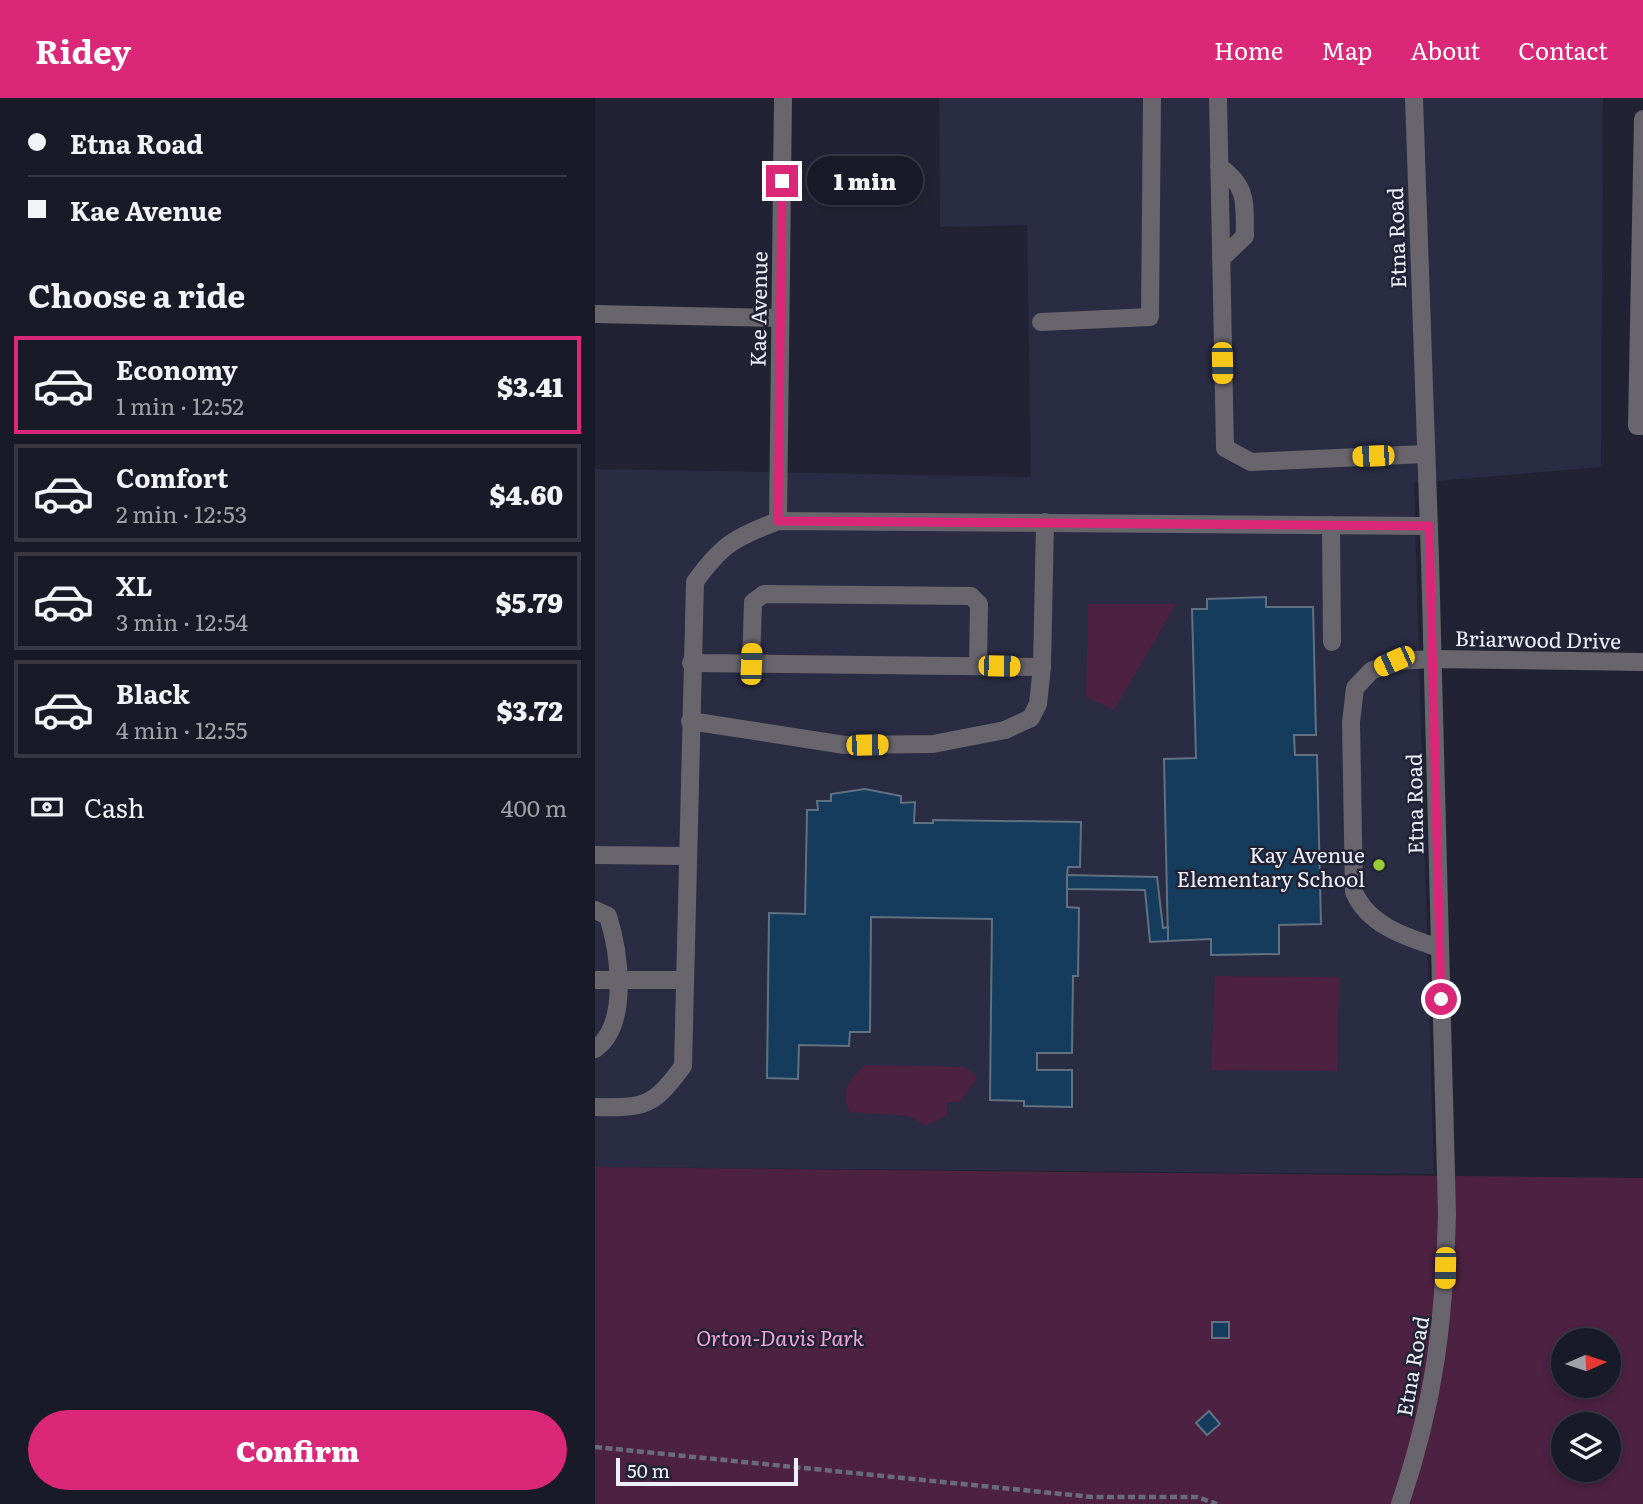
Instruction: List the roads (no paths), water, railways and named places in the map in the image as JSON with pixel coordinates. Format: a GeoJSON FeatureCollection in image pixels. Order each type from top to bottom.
{"type":"FeatureCollection","features":[{"type":"Feature","properties":{"kind":"street","name":"Kae Avenue"},"geometry":{"type":"LineString","coordinates":[[778,521],[783,98]]}},
{"type":"Feature","properties":{"kind":"street"},"geometry":{"type":"LineString","coordinates":[[1041,322],[1150,317],[1152,98]]}},
{"type":"Feature","properties":{"kind":"street"},"geometry":{"type":"LineString","coordinates":[[1218,98],[1225,448],[1251,461],[1425,454]]}},
{"type":"Feature","properties":{"kind":"street","name":"Etna Road"},"geometry":{"type":"LineString","coordinates":[[1400,1504],[1416,1457],[1436,1375],[1444,1296],[1446,1178],[1433,659],[1414,98]]}},
{"type":"Feature","properties":{"kind":"street"},"geometry":{"type":"LineString","coordinates":[[1643,119],[1637,426],[1643,426]]}},
{"type":"Feature","properties":{"kind":"street"},"geometry":{"type":"LineString","coordinates":[[1219,166],[1236,178],[1243,191],[1245,236],[1221,259]]}},
{"type":"Feature","properties":{"kind":"street"},"geometry":{"type":"LineString","coordinates":[[595,314],[780,318]]}},
{"type":"Feature","properties":{"kind":"street"},"geometry":{"type":"LineString","coordinates":[[595,1107],[640,1107],[667,1088],[684,1066],[691,663],[695,582],[715,553],[741,535],[778,521],[1429,526]]}},
{"type":"Feature","properties":{"kind":"street"},"geometry":{"type":"LineString","coordinates":[[690,721],[845,745],[933,744],[1005,730],[1031,718],[1038,704],[1042,667],[1045,522]]}},
{"type":"Feature","properties":{"kind":"street"},"geometry":{"type":"LineString","coordinates":[[1331,525],[1332,642]]}},
{"type":"Feature","properties":{"kind":"street"},"geometry":{"type":"LineString","coordinates":[[751,664],[753,601],[764,594],[971,596],[979,604],[978,666]]}},
{"type":"Feature","properties":{"kind":"street","name":"Briarwood Drive"},"geometry":{"type":"LineString","coordinates":[[1439,948],[1404,937],[1363,911],[1354,892],[1351,722],[1355,688],[1371,671],[1394,661],[1433,659],[1643,662]]}},
{"type":"Feature","properties":{"kind":"street"},"geometry":{"type":"LineString","coordinates":[[691,663],[1042,667]]}},
{"type":"Feature","properties":{"kind":"street"},"geometry":{"type":"LineString","coordinates":[[595,855],[687,856]]}},
{"type":"Feature","properties":{"kind":"street"},"geometry":{"type":"LineString","coordinates":[[595,909],[608,916],[618,949],[616,1020],[595,1049]]}},
{"type":"Feature","properties":{"kind":"street"},"geometry":{"type":"LineString","coordinates":[[595,980],[685,980]]}},
{"type":"Feature","properties":{"kind":"place","name":"Kay Avenue Elementary School"},"geometry":{"type":"Point","coordinates":[1379,865]}},
{"type":"Feature","properties":{"kind":"park label","name":"Orton-Davis Park"},"geometry":{"type":"Point","coordinates":[780,1336]}}]}
